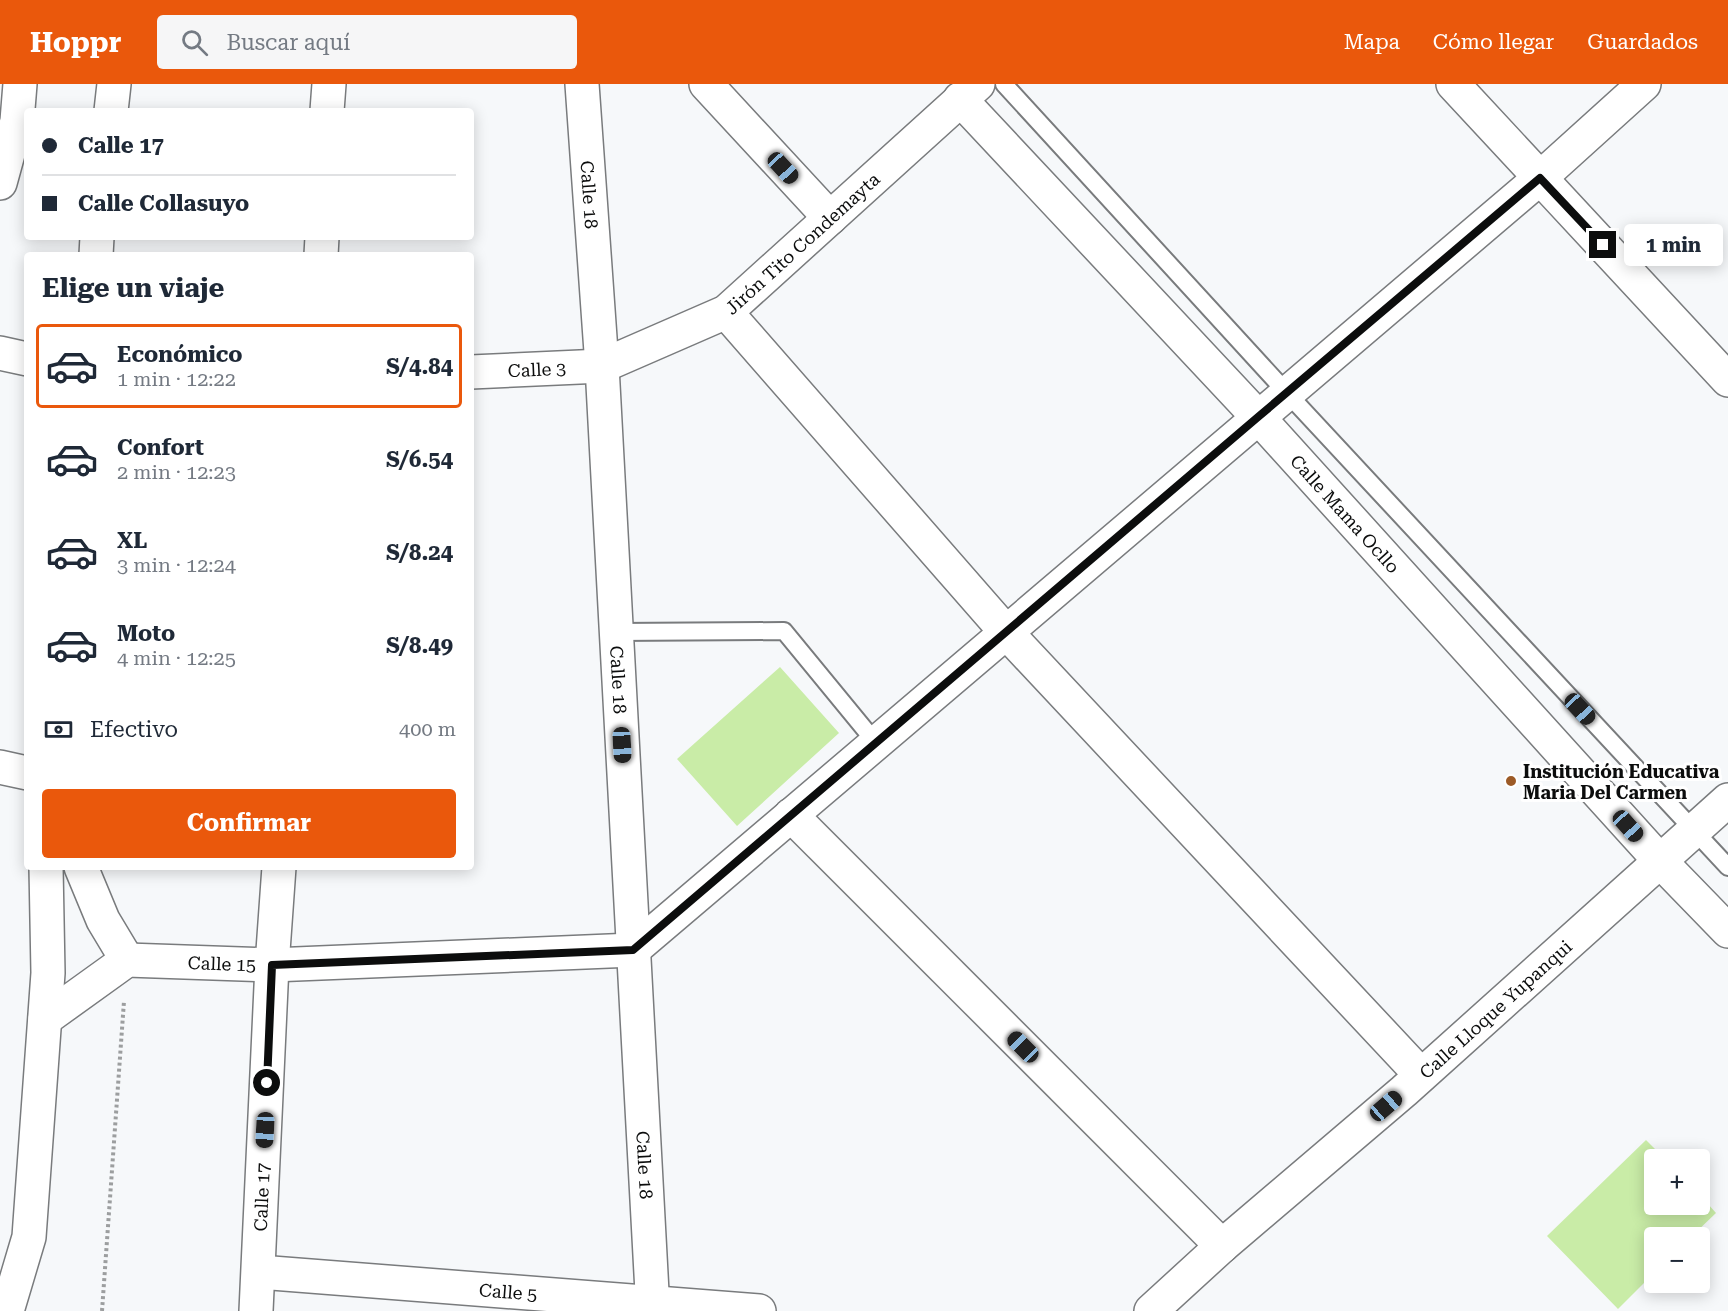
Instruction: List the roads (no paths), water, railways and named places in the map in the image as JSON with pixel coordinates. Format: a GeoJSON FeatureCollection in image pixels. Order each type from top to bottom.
{"type":"FeatureCollection","features":[{"type":"Feature","properties":{"kind":"street"},"geometry":{"type":"LineString","coordinates":[[0,183],[17,122],[20,84]]}},
{"type":"Feature","properties":{"kind":"street"},"geometry":{"type":"LineString","coordinates":[[111,108],[114,84]]}},
{"type":"Feature","properties":{"kind":"street"},"geometry":{"type":"LineString","coordinates":[[327,108],[329,84]]}},
{"type":"Feature","properties":{"kind":"street","name":"Calle 18"},"geometry":{"type":"LineString","coordinates":[[582,84],[602,366],[652,1307]]}},
{"type":"Feature","properties":{"kind":"street"},"geometry":{"type":"LineString","coordinates":[[706,84],[830,218]]}},
{"type":"Feature","properties":{"kind":"street"},"geometry":{"type":"LineString","coordinates":[[1453,84],[1728,380]]}},
{"type":"Feature","properties":{"kind":"street"},"geometry":{"type":"LineString","coordinates":[[633,950],[1540,178],[1644,84]]}},
{"type":"Feature","properties":{"kind":"street","name":"Jirón Tito Condemayta"},"geometry":{"type":"LineString","coordinates":[[602,366],[726,312],[969,92]]}},
{"type":"Feature","properties":{"kind":"street","name":"Calle Mama Ocllo"},"geometry":{"type":"LineString","coordinates":[[969,92],[1258,417],[1660,861],[1728,931]]}},
{"type":"Feature","properties":{"kind":"street"},"geometry":{"type":"LineString","coordinates":[[726,312],[1006,632],[1421,1075]]}},
{"type":"Feature","properties":{"kind":"street"},"geometry":{"type":"LineString","coordinates":[[0,353],[24,358]]}},
{"type":"Feature","properties":{"kind":"street","name":"Calle 3"},"geometry":{"type":"LineString","coordinates":[[474,372],[602,366]]}},
{"type":"Feature","properties":{"kind":"street"},"geometry":{"type":"LineString","coordinates":[[0,767],[24,772]]}},
{"type":"Feature","properties":{"kind":"street","name":"Calle Lloque Yupanqui"},"geometry":{"type":"LineString","coordinates":[[1151,1311],[1222,1246],[1421,1075],[1728,800]]}},
{"type":"Feature","properties":{"kind":"street"},"geometry":{"type":"LineString","coordinates":[[791,815],[1222,1246]]}},
{"type":"Feature","properties":{"kind":"street"},"geometry":{"type":"LineString","coordinates":[[7,1311],[29,1237],[48,973],[45,870]]}},
{"type":"Feature","properties":{"kind":"street"},"geometry":{"type":"LineString","coordinates":[[45,1019],[127,960],[103,920],[82,870]]}},
{"type":"Feature","properties":{"kind":"street","name":"Calle 17"},"geometry":{"type":"LineString","coordinates":[[256,1311],[272,965],[279,870]]}},
{"type":"Feature","properties":{"kind":"street","name":"Calle 15"},"geometry":{"type":"LineString","coordinates":[[127,960],[272,965],[633,950]]}},
{"type":"Feature","properties":{"kind":"street","name":"Calle 5"},"geometry":{"type":"LineString","coordinates":[[259,1272],[652,1307],[759,1311]]}},
{"type":"Feature","properties":{"kind":"lane"},"geometry":{"type":"LineString","coordinates":[[1004,84],[1287,393],[1728,867]]}},
{"type":"Feature","properties":{"kind":"lane"},"geometry":{"type":"LineString","coordinates":[[616,632],[784,631],[876,743]]}},
{"type":"Feature","properties":{"kind":"place","name":"Institución Educativa Maria Del Carmen"},"geometry":{"type":"Point","coordinates":[1511,781]}}]}
